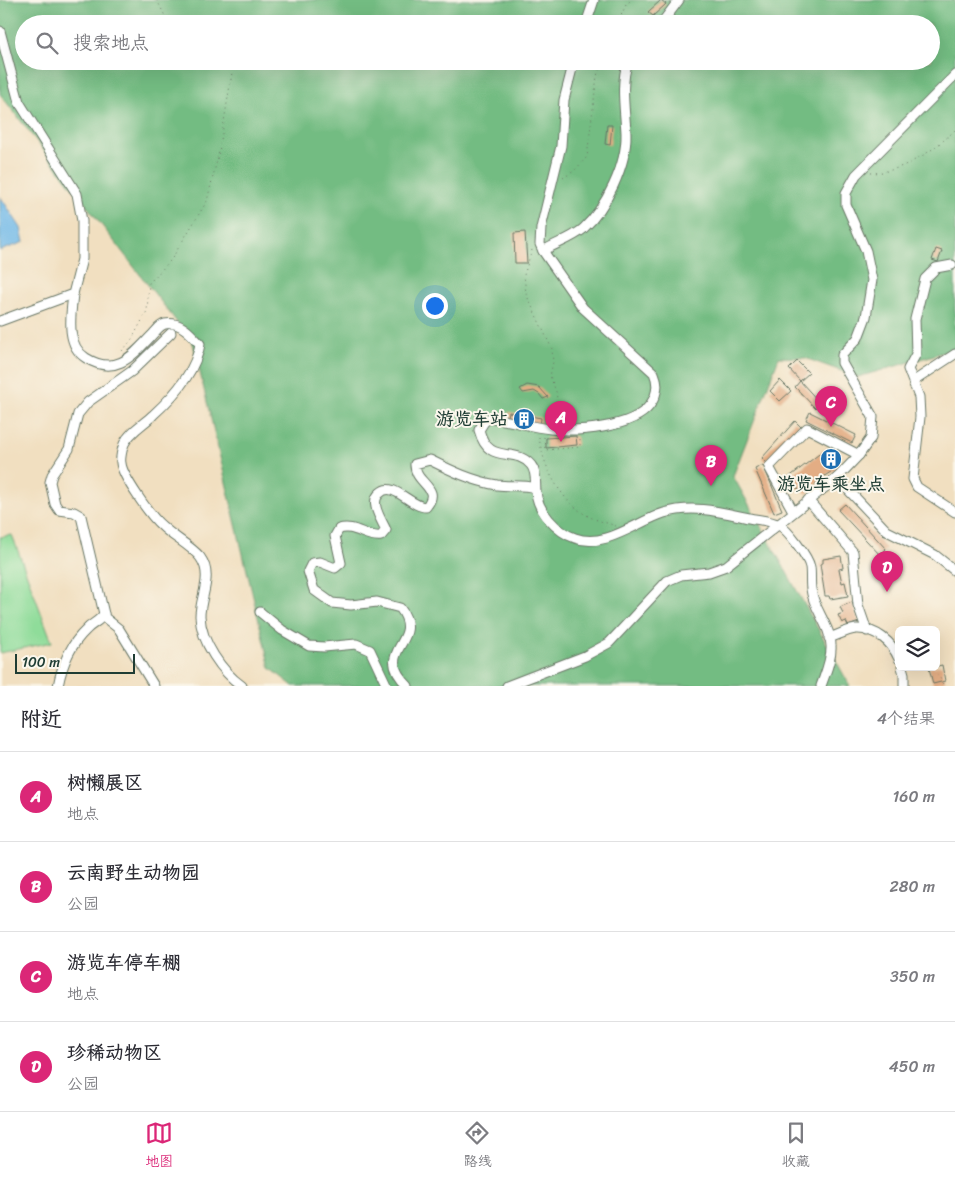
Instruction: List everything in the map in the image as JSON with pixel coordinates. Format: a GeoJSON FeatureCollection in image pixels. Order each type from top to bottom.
{"type":"FeatureCollection","features":[{"type":"Feature","properties":{"kind":"street"},"geometry":{"type":"LineString","coordinates":[[589,15],[594,0]]}},
{"type":"Feature","properties":{"kind":"street"},"geometry":{"type":"LineString","coordinates":[[668,15],[679,0]]}},
{"type":"Feature","properties":{"kind":"street"},"geometry":{"type":"LineString","coordinates":[[0,31],[19,102],[77,194],[82,221],[82,260],[73,294],[71,332],[75,346],[84,356],[96,364],[109,367],[131,356],[162,324],[172,323],[187,329],[200,344],[194,368],[155,414],[134,432],[124,444],[121,464],[134,491],[160,525],[200,557],[206,568],[200,616],[208,643],[220,663],[234,680],[242,686]]}},
{"type":"Feature","properties":{"kind":"street"},"geometry":{"type":"LineString","coordinates":[[572,70],[564,100],[561,146],[541,228],[540,244],[543,252],[583,308],[654,373],[658,382],[652,401],[646,410],[633,418],[612,425],[579,429],[550,429],[490,418],[484,422],[479,430],[487,448],[498,454],[516,457],[531,465],[535,476],[536,493],[543,510],[550,521],[564,532],[576,538],[601,540],[664,513],[703,508],[779,525],[794,540],[810,565],[811,592],[832,646],[821,686]]}},
{"type":"Feature","properties":{"kind":"street"},"geometry":{"type":"LineString","coordinates":[[543,252],[583,228],[596,214],[616,182],[625,148],[624,97],[627,70]]}},
{"type":"Feature","properties":{"kind":"street"},"geometry":{"type":"LineString","coordinates":[[507,686],[585,656],[609,643],[666,581],[681,575],[709,572],[726,566],[837,478],[859,455],[871,438],[872,417],[842,362],[842,355],[858,338],[870,304],[872,280],[866,251],[846,206],[846,193],[862,168],[955,75]]}},
{"type":"Feature","properties":{"kind":"street"},"geometry":{"type":"LineString","coordinates":[[952,265],[936,268],[925,279],[915,319],[916,354],[908,368],[919,397],[920,417],[912,480],[917,488],[955,512]]}},
{"type":"Feature","properties":{"kind":"street"},"geometry":{"type":"LineString","coordinates":[[0,321],[73,294]]}},
{"type":"Feature","properties":{"kind":"street"},"geometry":{"type":"LineString","coordinates":[[154,686],[119,629],[104,616],[81,516],[74,512],[59,510],[54,504],[51,490],[52,475],[69,449],[75,421],[88,402],[132,372],[171,333]]}},
{"type":"Feature","properties":{"kind":"street"},"geometry":{"type":"LineString","coordinates":[[914,381],[955,354]]}},
{"type":"Feature","properties":{"kind":"street"},"geometry":{"type":"LineString","coordinates":[[793,511],[770,467],[807,428],[859,455]]}},
{"type":"Feature","properties":{"kind":"street"},"geometry":{"type":"LineString","coordinates":[[408,686],[397,675],[393,659],[405,638],[408,622],[400,608],[377,602],[351,605],[332,603],[314,590],[308,571],[312,564],[320,562],[335,568],[341,563],[335,536],[339,529],[347,527],[356,528],[373,537],[381,536],[386,530],[375,505],[376,497],[381,491],[389,489],[396,491],[418,507],[426,507],[431,500],[432,492],[415,470],[415,464],[422,461],[430,460],[476,481],[514,487],[523,484],[536,488]]}},
{"type":"Feature","properties":{"kind":"street"},"geometry":{"type":"LineString","coordinates":[[837,478],[887,531],[935,555],[955,571]]}},
{"type":"Feature","properties":{"kind":"street"},"geometry":{"type":"LineString","coordinates":[[808,500],[853,552],[858,605],[867,631]]}},
{"type":"Feature","properties":{"kind":"street"},"geometry":{"type":"LineString","coordinates":[[260,612],[282,630],[309,646],[324,647],[356,644],[370,650],[387,686]]}},
{"type":"Feature","properties":{"kind":"street"},"geometry":{"type":"LineString","coordinates":[[58,686],[64,661],[72,648],[87,629],[100,621],[104,614]]}},
{"type":"Feature","properties":{"kind":"street"},"geometry":{"type":"LineString","coordinates":[[829,638],[856,630],[867,631],[886,639],[892,644],[895,651]]}},
{"type":"Feature","properties":{"kind":"street"},"geometry":{"type":"LineString","coordinates":[[903,671],[904,686]]}},
{"type":"Feature","properties":{"kind":"path"},"geometry":{"type":"LineString","coordinates":[[152,0],[156,0],[164,15]]}},
{"type":"Feature","properties":{"kind":"path"},"geometry":{"type":"LineString","coordinates":[[621,15],[630,0]]}},
{"type":"Feature","properties":{"kind":"path"},"geometry":{"type":"LineString","coordinates":[[120,354],[131,341],[147,310],[149,283],[171,260],[207,201],[220,152],[232,70]]}},
{"type":"Feature","properties":{"kind":"path"},"geometry":{"type":"LineString","coordinates":[[552,184],[574,171],[587,157],[599,70]]}},
{"type":"Feature","properties":{"kind":"path"},"geometry":{"type":"LineString","coordinates":[[862,168],[868,173],[879,173],[910,163],[938,146],[955,130]]}},
{"type":"Feature","properties":{"kind":"path"},"geometry":{"type":"LineString","coordinates":[[533,249],[524,275],[526,294],[552,348],[553,362],[550,376],[557,394],[545,450],[580,447],[579,429]]}},
{"type":"Feature","properties":{"kind":"path"},"geometry":{"type":"LineString","coordinates":[[550,429],[538,438],[546,468],[567,500],[589,516],[627,529]]}},
{"type":"Feature","properties":{"kind":"path"},"geometry":{"type":"LineString","coordinates":[[938,674],[944,686]]}},
{"type":"Feature","properties":{"kind":"green space"},"geometry":{"type":"Polygon","coordinates":[[[0,0],[955,0],[955,349],[858,377],[805,358],[779,357],[733,476],[850,686],[293,686],[270,668],[193,343],[0,94],[0,0]]]}},
{"type":"Feature","properties":{"kind":"green space"},"geometry":{"type":"Polygon","coordinates":[[[12,535],[52,642],[0,653],[0,537],[12,535]]]}},
{"type":"Feature","properties":{"kind":"water"},"geometry":{"type":"Polygon","coordinates":[[[0,196],[21,228],[24,242],[0,251],[0,196]]]}},
{"type":"Feature","properties":{"kind":"building"},"geometry":{"type":"Polygon","coordinates":[[[661,0],[666,4],[654,15],[648,12],[661,0]]]}},
{"type":"Feature","properties":{"kind":"building"},"geometry":{"type":"Polygon","coordinates":[[[607,125],[612,125],[610,145],[605,144],[607,125]]]}},
{"type":"Feature","properties":{"kind":"building"},"geometry":{"type":"Polygon","coordinates":[[[525,232],[527,263],[515,263],[514,233],[525,232]]]}},
{"type":"Feature","properties":{"kind":"building"},"geometry":{"type":"Polygon","coordinates":[[[936,249],[942,251],[938,262],[932,260],[936,249]]]}},
{"type":"Feature","properties":{"kind":"building"},"geometry":{"type":"Polygon","coordinates":[[[797,361],[809,373],[800,381],[789,369],[797,361]]]}},
{"type":"Feature","properties":{"kind":"building"},"geometry":{"type":"Polygon","coordinates":[[[780,380],[791,391],[780,401],[770,391],[780,380]]]}},
{"type":"Feature","properties":{"kind":"building"},"geometry":{"type":"Polygon","coordinates":[[[800,381],[820,403],[815,408],[795,387],[800,381]]]}},
{"type":"Feature","properties":{"kind":"building"},"geometry":{"type":"Polygon","coordinates":[[[527,385],[539,387],[548,397],[543,399],[534,391],[523,393],[520,389],[527,385]]]}},
{"type":"Feature","properties":{"kind":"building","name":"游览车站"},"geometry":{"type":"Polygon","coordinates":[[[509,412],[541,418],[540,426],[507,420],[509,412]]]}},
{"type":"Feature","properties":{"kind":"building"},"geometry":{"type":"Polygon","coordinates":[[[810,412],[856,435],[852,443],[806,420],[810,412]]]}},
{"type":"Feature","properties":{"kind":"building"},"geometry":{"type":"Polygon","coordinates":[[[795,421],[801,427],[768,464],[762,458],[795,421]]]}},
{"type":"Feature","properties":{"kind":"building"},"geometry":{"type":"Polygon","coordinates":[[[576,436],[577,445],[546,448],[546,438],[576,436]]]}},
{"type":"Feature","properties":{"kind":"building"},"geometry":{"type":"Polygon","coordinates":[[[827,448],[840,466],[820,479],[807,494],[802,489],[800,491],[788,478],[827,448]]]}},
{"type":"Feature","properties":{"kind":"building"},"geometry":{"type":"Polygon","coordinates":[[[763,465],[782,510],[774,513],[755,469],[763,465]]]}},
{"type":"Feature","properties":{"kind":"building"},"geometry":{"type":"Polygon","coordinates":[[[845,504],[886,549],[880,555],[838,510],[845,504]]]}},
{"type":"Feature","properties":{"kind":"building"},"geometry":{"type":"Polygon","coordinates":[[[841,556],[843,568],[839,569],[842,583],[845,582],[848,596],[830,599],[829,596],[825,596],[820,564],[823,563],[823,559],[841,556]]]}},
{"type":"Feature","properties":{"kind":"building"},"geometry":{"type":"Polygon","coordinates":[[[852,602],[859,622],[848,626],[846,621],[842,623],[838,615],[843,613],[840,607],[852,602]]]}},
{"type":"Feature","properties":{"kind":"building"},"geometry":{"type":"Polygon","coordinates":[[[940,665],[942,665],[945,681],[933,684],[930,671],[940,671],[940,665]]]}},
{"type":"Feature","properties":{"kind":"place","name":"游览车站"},"geometry":{"type":"Point","coordinates":[524,419]}},
{"type":"Feature","properties":{"kind":"place","name":"游览车停车棚"},"geometry":{"type":"Point","coordinates":[831,427]}},
{"type":"Feature","properties":{"kind":"place","name":"树懒展区"},"geometry":{"type":"Point","coordinates":[561,442]}},
{"type":"Feature","properties":{"kind":"place","name":"游览车乘坐点"},"geometry":{"type":"Point","coordinates":[831,459]}},
{"type":"Feature","properties":{"kind":"place","name":"云南野生动物园"},"geometry":{"type":"Point","coordinates":[711,486]}},
{"type":"Feature","properties":{"kind":"place","name":"珍稀动物区"},"geometry":{"type":"Point","coordinates":[887,592]}}]}
